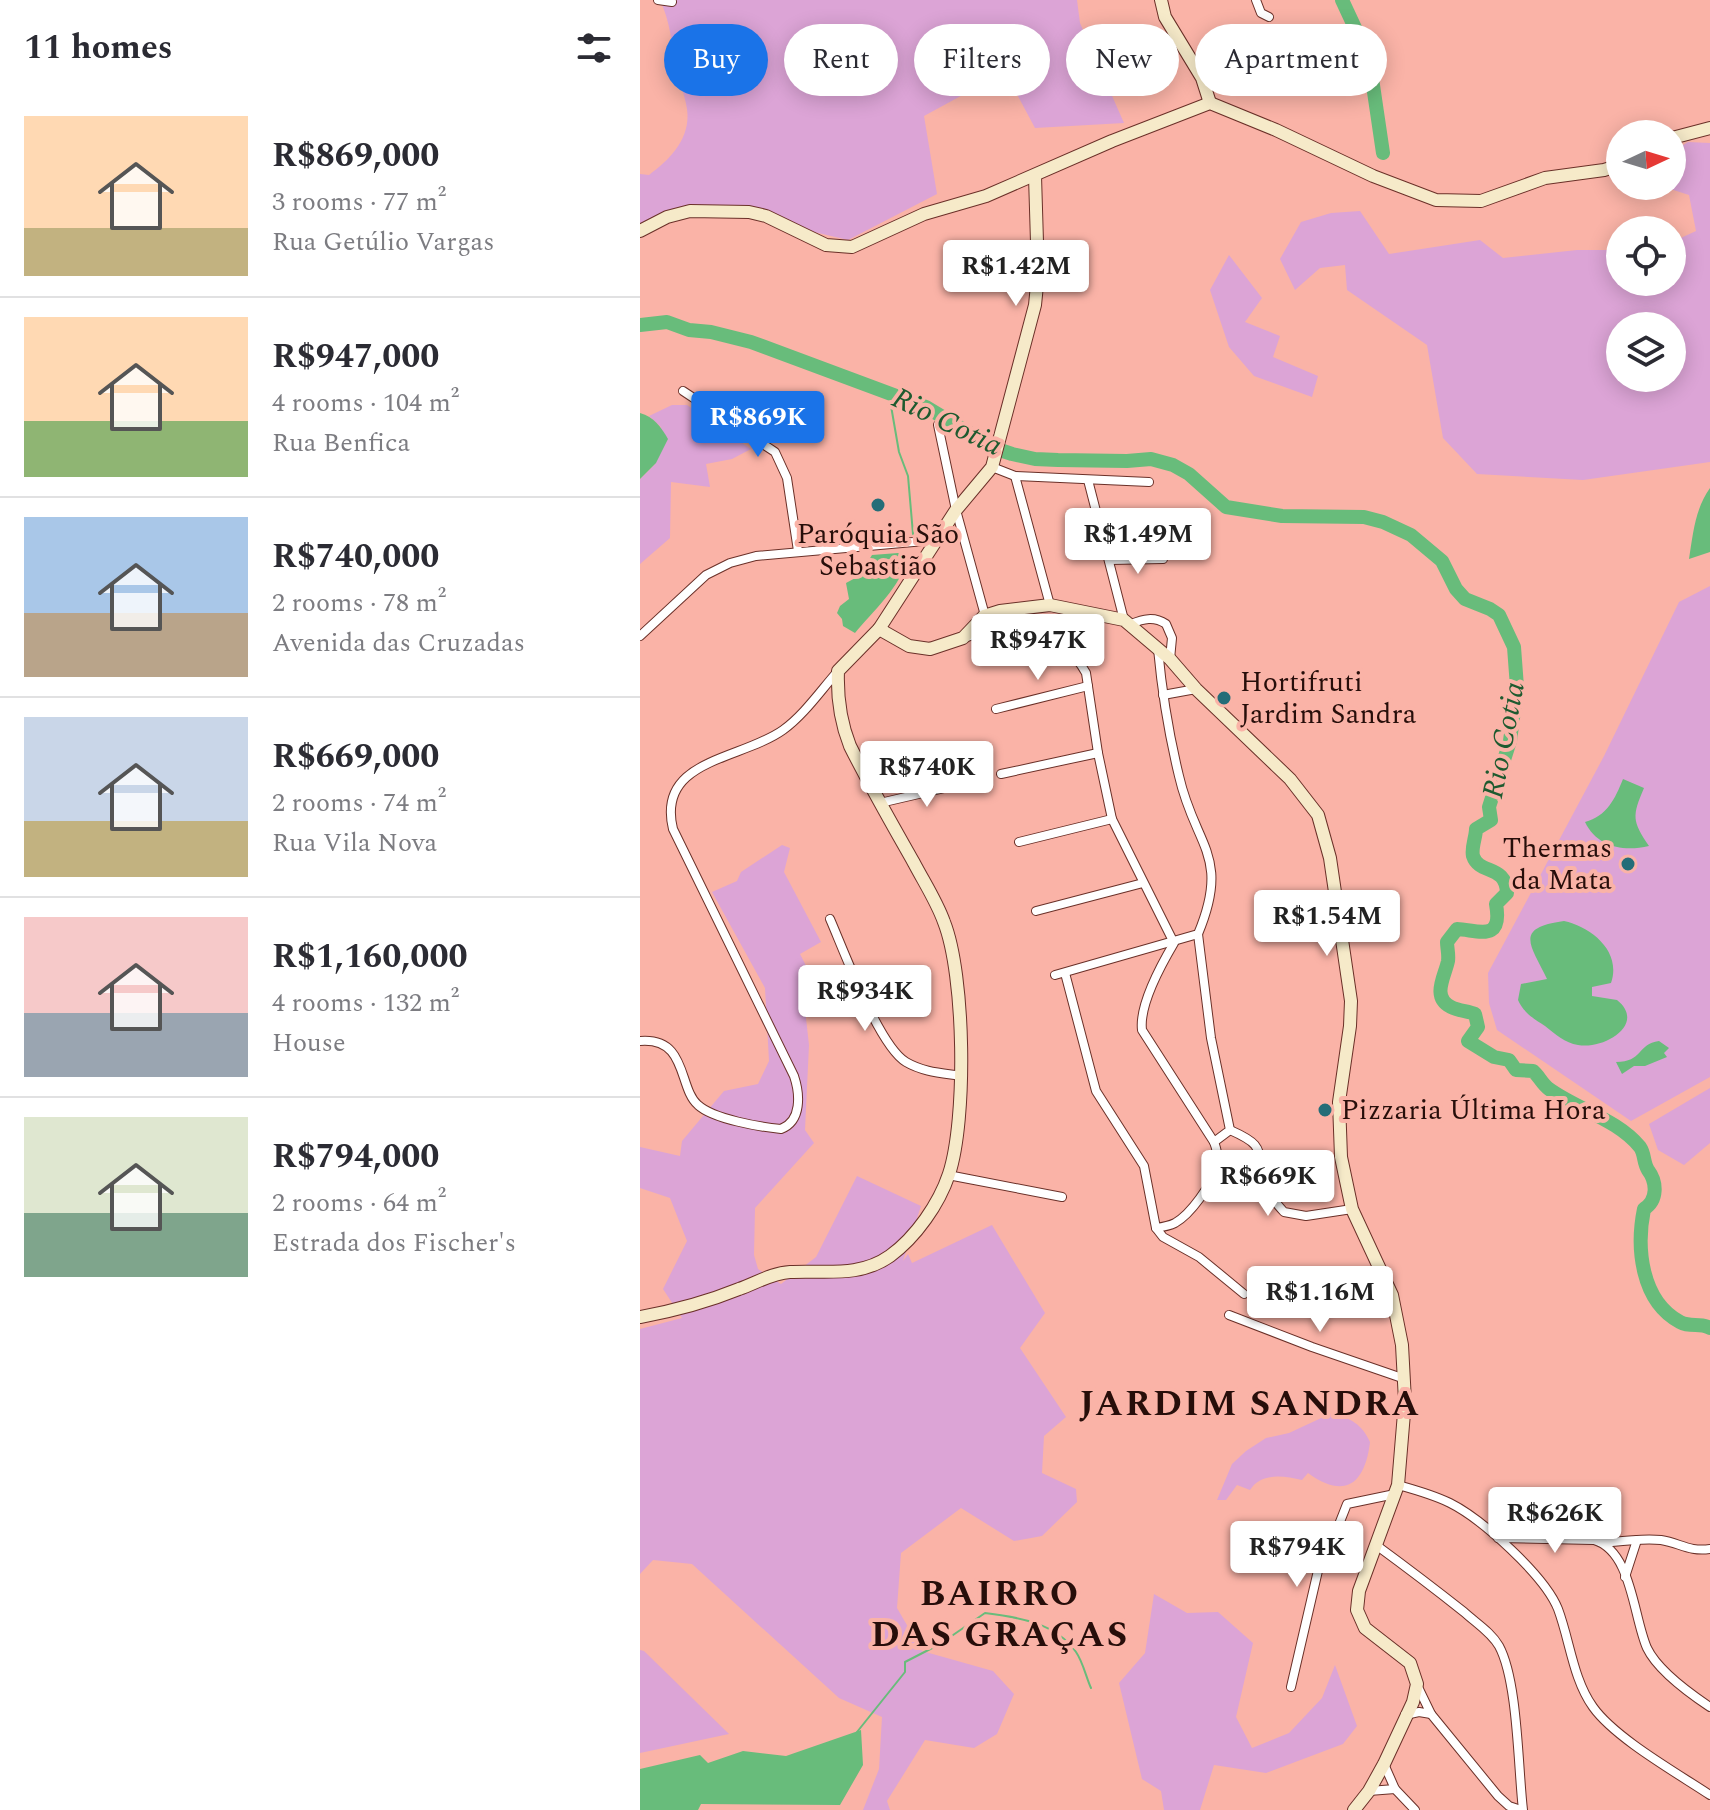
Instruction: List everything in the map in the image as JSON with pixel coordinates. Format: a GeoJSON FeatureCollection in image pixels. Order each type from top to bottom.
{"type":"FeatureCollection","features":[{"type":"Feature","properties":{"kind":"street"},"geometry":{"type":"LineString","coordinates":[[658,0],[672,2]]}},
{"type":"Feature","properties":{"kind":"street"},"geometry":{"type":"LineString","coordinates":[[1161,0],[1165,17],[1202,78],[1210,103]]}},
{"type":"Feature","properties":{"kind":"street"},"geometry":{"type":"LineString","coordinates":[[1256,0],[1261,13],[1269,17]]}},
{"type":"Feature","properties":{"kind":"street"},"geometry":{"type":"LineString","coordinates":[[640,231],[678,213],[728,210],[766,216],[826,245],[852,247],[924,214],[986,196],[1210,103],[1373,176],[1436,200],[1481,201],[1545,178],[1606,169]]}},
{"type":"Feature","properties":{"kind":"street"},"geometry":{"type":"LineString","coordinates":[[1686,134],[1710,128]]}},
{"type":"Feature","properties":{"kind":"street"},"geometry":{"type":"LineString","coordinates":[[640,1041],[661,1045],[671,1053],[683,1071],[693,1098],[705,1109],[729,1118],[781,1129],[790,1125],[794,1118],[799,1098],[794,1076],[673,829],[669,814],[673,790],[681,779],[694,770],[767,741],[787,728],[879,629],[956,510],[994,461],[1035,305],[1038,275],[1035,176]]}},
{"type":"Feature","properties":{"kind":"street"},"geometry":{"type":"LineString","coordinates":[[683,391],[775,452],[787,478],[798,551]]}},
{"type":"Feature","properties":{"kind":"street"},"geometry":{"type":"LineString","coordinates":[[938,425],[956,510],[989,630]]}},
{"type":"Feature","properties":{"kind":"street"},"geometry":{"type":"LineString","coordinates":[[994,461],[1015,476],[1149,482]]}},
{"type":"Feature","properties":{"kind":"street"},"geometry":{"type":"LineString","coordinates":[[1015,476],[1050,605]]}},
{"type":"Feature","properties":{"kind":"street"},"geometry":{"type":"LineString","coordinates":[[1088,480],[1127,622],[1170,659],[1196,689],[1290,779],[1318,815],[1325,834],[1351,1001],[1339,1102],[1341,1157],[1352,1209],[1392,1295],[1402,1345],[1405,1401],[1396,1489],[1359,1591],[1357,1610],[1365,1628],[1410,1663],[1431,1714],[1498,1796],[1509,1806],[1522,1810],[1516,1728],[1504,1658],[1498,1645],[1489,1633],[1427,1582],[1376,1545]]}},
{"type":"Feature","properties":{"kind":"street"},"geometry":{"type":"LineString","coordinates":[[642,631],[706,575],[730,563],[798,551],[936,540]]}},
{"type":"Feature","properties":{"kind":"street"},"geometry":{"type":"LineString","coordinates":[[1109,560],[1163,559]]}},
{"type":"Feature","properties":{"kind":"street"},"geometry":{"type":"LineString","coordinates":[[963,638],[984,616],[1050,605],[1127,622],[1155,619],[1166,624],[1172,638],[1170,659]]}},
{"type":"Feature","properties":{"kind":"street"},"geometry":{"type":"LineString","coordinates":[[879,629],[920,649],[946,645],[989,630],[1011,629],[1051,637],[1080,663],[1086,673],[1112,819],[1174,943]]}},
{"type":"Feature","properties":{"kind":"street"},"geometry":{"type":"LineString","coordinates":[[1158,649],[1163,695],[1179,778],[1207,846],[1211,864],[1213,886],[1209,908],[1198,934],[1211,1038],[1230,1130]]}},
{"type":"Feature","properties":{"kind":"street"},"geometry":{"type":"LineString","coordinates":[[640,1317],[663,1313],[789,1272],[844,1273],[878,1262],[903,1245],[921,1224],[948,1175],[956,1140],[961,1076],[952,945],[944,921],[844,731],[837,695],[838,671]]}},
{"type":"Feature","properties":{"kind":"street"},"geometry":{"type":"LineString","coordinates":[[996,709],[1088,686]]}},
{"type":"Feature","properties":{"kind":"street"},"geometry":{"type":"LineString","coordinates":[[1163,695],[1196,689]]}},
{"type":"Feature","properties":{"kind":"street"},"geometry":{"type":"LineString","coordinates":[[1001,774],[1098,753]]}},
{"type":"Feature","properties":{"kind":"street"},"geometry":{"type":"LineString","coordinates":[[880,803],[966,783]]}},
{"type":"Feature","properties":{"kind":"street"},"geometry":{"type":"LineString","coordinates":[[1019,842],[1112,819]]}},
{"type":"Feature","properties":{"kind":"street"},"geometry":{"type":"LineString","coordinates":[[1036,911],[1143,883]]}},
{"type":"Feature","properties":{"kind":"street"},"geometry":{"type":"LineString","coordinates":[[830,919],[872,1013],[894,1052],[921,1070],[961,1076]]}},
{"type":"Feature","properties":{"kind":"street"},"geometry":{"type":"LineString","coordinates":[[1055,975],[1198,934]]}},
{"type":"Feature","properties":{"kind":"street"},"geometry":{"type":"LineString","coordinates":[[1156,1228],[1172,1225],[1184,1217],[1209,1182],[1217,1167],[1218,1154],[1214,1142],[1142,1030],[1141,1016],[1162,963],[1174,943]]}},
{"type":"Feature","properties":{"kind":"street"},"geometry":{"type":"LineString","coordinates":[[1065,973],[1096,1091],[1144,1166],[1156,1228],[1163,1237],[1199,1257],[1244,1294]]}},
{"type":"Feature","properties":{"kind":"street"},"geometry":{"type":"LineString","coordinates":[[1230,1130],[1251,1141],[1260,1151],[1266,1188],[1284,1212],[1306,1216],[1352,1209]]}},
{"type":"Feature","properties":{"kind":"street"},"geometry":{"type":"LineString","coordinates":[[1214,1142],[1230,1130]]}},
{"type":"Feature","properties":{"kind":"street"},"geometry":{"type":"LineString","coordinates":[[948,1175],[1062,1197]]}},
{"type":"Feature","properties":{"kind":"street"},"geometry":{"type":"LineString","coordinates":[[1229,1315],[1402,1378]]}},
{"type":"Feature","properties":{"kind":"street"},"geometry":{"type":"LineString","coordinates":[[1291,1687],[1320,1562],[1347,1504],[1396,1489],[1452,1504],[1497,1538],[1552,1595],[1579,1676],[1595,1710],[1619,1732],[1710,1795]]}},
{"type":"Feature","properties":{"kind":"street"},"geometry":{"type":"LineString","coordinates":[[1497,1538],[1594,1540],[1603,1543],[1614,1552],[1620,1563],[1648,1650],[1671,1676],[1710,1707]]}},
{"type":"Feature","properties":{"kind":"street"},"geometry":{"type":"LineString","coordinates":[[1603,1543],[1637,1540],[1670,1542],[1690,1550],[1710,1549]]}},
{"type":"Feature","properties":{"kind":"street"},"geometry":{"type":"LineString","coordinates":[[1625,1577],[1637,1540]]}},
{"type":"Feature","properties":{"kind":"street"},"geometry":{"type":"LineString","coordinates":[[1354,1810],[1384,1764],[1413,1702],[1417,1684]]}},
{"type":"Feature","properties":{"kind":"street"},"geometry":{"type":"LineString","coordinates":[[1405,1715],[1419,1712],[1431,1714]]}},
{"type":"Feature","properties":{"kind":"street"},"geometry":{"type":"LineString","coordinates":[[1384,1764],[1395,1789],[1415,1810]]}},
{"type":"Feature","properties":{"kind":"street"},"geometry":{"type":"LineString","coordinates":[[1369,1791],[1395,1789]]}},
{"type":"Feature","properties":{"kind":"shaded area"},"geometry":{"type":"Polygon","coordinates":[[[660,0],[1077,0],[1080,24],[1066,24],[1066,96],[1112,96],[1124,123],[1035,128],[1018,96],[1050,96],[1050,24],[914,24],[914,96],[961,96],[924,116],[937,194],[848,240],[814,232],[767,210],[695,205],[640,226],[640,174],[649,175],[678,147],[686,129],[684,96],[768,96],[768,24],[668,24],[660,0]]]}},
{"type":"Feature","properties":{"kind":"shaded area"},"geometry":{"type":"Polygon","coordinates":[[[1686,143],[1710,143],[1710,462],[1583,480],[1477,474],[1443,438],[1427,345],[1347,290],[1345,265],[1320,268],[1295,290],[1280,259],[1301,222],[1331,213],[1360,211],[1389,254],[1480,240],[1503,258],[1606,250],[1606,296],[1686,296],[1686,236],[1696,231],[1689,195],[1686,194],[1686,143]]]}},
{"type":"Feature","properties":{"kind":"shaded area"},"geometry":{"type":"Polygon","coordinates":[[[1229,255],[1262,298],[1245,322],[1280,336],[1273,357],[1318,376],[1312,397],[1254,376],[1229,347],[1210,290],[1229,255]]]}},
{"type":"Feature","properties":{"kind":"shaded area"},"geometry":{"type":"Polygon","coordinates":[[[672,405],[687,405],[751,449],[732,459],[706,464],[710,487],[671,482],[670,538],[640,564],[640,479],[655,464],[661,427],[649,416],[672,405]]]}},
{"type":"Feature","properties":{"kind":"shaded area"},"geometry":{"type":"Polygon","coordinates":[[[640,413],[657,423],[668,439],[656,463],[640,479],[640,413]]]}},
{"type":"Feature","properties":{"kind":"shaded area"},"geometry":{"type":"Polygon","coordinates":[[[1710,488],[1710,552],[1689,559],[1698,513],[1710,488]]]}},
{"type":"Feature","properties":{"kind":"shaded area"},"geometry":{"type":"Polygon","coordinates":[[[898,553],[906,559],[893,589],[855,633],[843,626],[837,613],[849,599],[846,583],[859,576],[872,555],[898,553]]]}},
{"type":"Feature","properties":{"kind":"shaded area","name":"Thermas da Mata"},"geometry":{"type":"Polygon","coordinates":[[[1710,586],[1710,1077],[1631,1121],[1497,1030],[1489,1003],[1488,973],[1604,756],[1679,602],[1710,586]]]}},
{"type":"Feature","properties":{"kind":"shaded area"},"geometry":{"type":"Polygon","coordinates":[[[1623,779],[1644,788],[1636,818],[1649,846],[1612,846],[1596,837],[1585,822],[1599,816],[1609,806],[1623,779]]]}},
{"type":"Feature","properties":{"kind":"shaded area"},"geometry":{"type":"Polygon","coordinates":[[[782,845],[790,848],[784,872],[821,942],[800,954],[819,991],[804,1000],[809,1045],[805,1130],[814,1143],[755,1208],[754,1255],[758,1269],[781,1284],[816,1257],[857,1176],[921,1206],[903,1261],[908,1254],[912,1263],[992,1225],[1045,1313],[1020,1348],[1066,1417],[1044,1436],[1042,1473],[1076,1489],[1077,1502],[1042,1536],[1014,1541],[961,1508],[901,1553],[897,1608],[922,1651],[993,1671],[1014,1694],[997,1734],[974,1748],[925,1740],[887,1801],[890,1810],[863,1810],[879,1769],[882,1717],[839,1698],[692,1564],[653,1560],[640,1574],[640,1329],[682,1318],[663,1289],[687,1241],[670,1198],[640,1188],[640,1147],[680,1156],[682,1141],[724,1091],[758,1084],[769,1061],[765,988],[712,892],[737,881],[741,872],[782,845]]]}},
{"type":"Feature","properties":{"kind":"shaded area"},"geometry":{"type":"Polygon","coordinates":[[[1564,921],[1594,935],[1602,942],[1612,961],[1611,983],[1592,987],[1592,996],[1617,1000],[1625,1009],[1627,1018],[1625,1026],[1618,1033],[1599,1043],[1578,1045],[1564,1040],[1529,1015],[1518,1000],[1521,984],[1547,979],[1532,948],[1532,933],[1548,924],[1564,921]]]}},
{"type":"Feature","properties":{"kind":"shaded area"},"geometry":{"type":"Polygon","coordinates":[[[1659,1041],[1669,1048],[1664,1053],[1667,1057],[1645,1066],[1634,1066],[1622,1074],[1616,1062],[1631,1059],[1659,1041]]]}},
{"type":"Feature","properties":{"kind":"shaded area"},"geometry":{"type":"Polygon","coordinates":[[[1710,1088],[1710,1143],[1684,1165],[1658,1150],[1649,1124],[1710,1088]]]}},
{"type":"Feature","properties":{"kind":"shaded area"},"geometry":{"type":"Polygon","coordinates":[[[1332,1413],[1355,1423],[1370,1442],[1363,1468],[1351,1483],[1333,1485],[1308,1473],[1302,1480],[1273,1477],[1260,1480],[1250,1490],[1237,1485],[1226,1500],[1217,1500],[1232,1464],[1246,1451],[1266,1438],[1289,1433],[1332,1413]]]}},
{"type":"Feature","properties":{"kind":"shaded area"},"geometry":{"type":"Polygon","coordinates":[[[1154,1594],[1187,1613],[1218,1612],[1253,1643],[1236,1717],[1252,1748],[1289,1733],[1322,1698],[1335,1665],[1357,1726],[1343,1744],[1266,1773],[1214,1765],[1200,1810],[1164,1810],[1161,1791],[1142,1779],[1119,1683],[1145,1653],[1154,1594]]]}},
{"type":"Feature","properties":{"kind":"shaded area"},"geometry":{"type":"Polygon","coordinates":[[[640,1650],[644,1651],[729,1734],[640,1753],[640,1650]]]}},
{"type":"Feature","properties":{"kind":"shaded area"},"geometry":{"type":"Polygon","coordinates":[[[861,1730],[863,1765],[840,1805],[701,1804],[698,1810],[640,1810],[640,1769],[700,1755],[708,1763],[743,1751],[786,1756],[861,1730]]]}},
{"type":"Feature","properties":{"kind":"waterway"},"geometry":{"type":"LineString","coordinates":[[1342,0],[1369,58],[1383,153]]}},
{"type":"Feature","properties":{"kind":"waterway","name":"Rio Cotia"},"geometry":{"type":"LineString","coordinates":[[640,325],[667,322],[689,330],[751,342],[926,407],[994,448],[1012,454],[1058,460],[1151,459],[1173,465],[1189,474],[1226,507],[1282,516],[1364,517],[1383,522],[1411,535],[1442,561],[1456,589],[1465,599],[1499,615],[1514,647],[1517,687],[1510,741],[1489,807],[1491,820],[1476,829],[1473,850],[1476,862],[1502,878],[1507,893],[1496,904],[1496,924],[1492,929],[1487,932],[1457,929],[1447,942],[1448,961],[1440,992],[1442,998],[1451,1007],[1475,1014],[1478,1027],[1468,1041],[1494,1057],[1509,1060],[1516,1070],[1533,1071],[1549,1089],[1620,1129],[1640,1147],[1654,1185],[1652,1201],[1644,1209],[1641,1240],[1644,1272],[1649,1287],[1667,1313],[1680,1322],[1710,1328]]}},
{"type":"Feature","properties":{"kind":"waterway"},"geometry":{"type":"LineString","coordinates":[[894,396],[890,400],[899,452],[908,476],[913,534]]}},
{"type":"Feature","properties":{"kind":"waterway"},"geometry":{"type":"LineString","coordinates":[[857,1732],[905,1672],[905,1662],[940,1644],[985,1613],[1023,1619],[1058,1634],[1078,1656],[1091,1688]]}},
{"type":"Feature","properties":{"kind":"place","name":"Paróquia São Sebastião"},"geometry":{"type":"Point","coordinates":[878,505]}},
{"type":"Feature","properties":{"kind":"place","name":"Hortifruti Jardim Sandra"},"geometry":{"type":"Point","coordinates":[1224,698]}},
{"type":"Feature","properties":{"kind":"place","name":"Thermas da Mata"},"geometry":{"type":"Point","coordinates":[1628,864]}},
{"type":"Feature","properties":{"kind":"place","name":"Pizzaria Última Hora"},"geometry":{"type":"Point","coordinates":[1325,1110]}},
{"type":"Feature","properties":{"kind":"district","name":"JARDIM SANDRA"},"geometry":{"type":"Point","coordinates":[1250,1404]}},
{"type":"Feature","properties":{"kind":"district","name":"BAIRRO DAS GRAÇAS"},"geometry":{"type":"Point","coordinates":[1000,1614]}}]}
